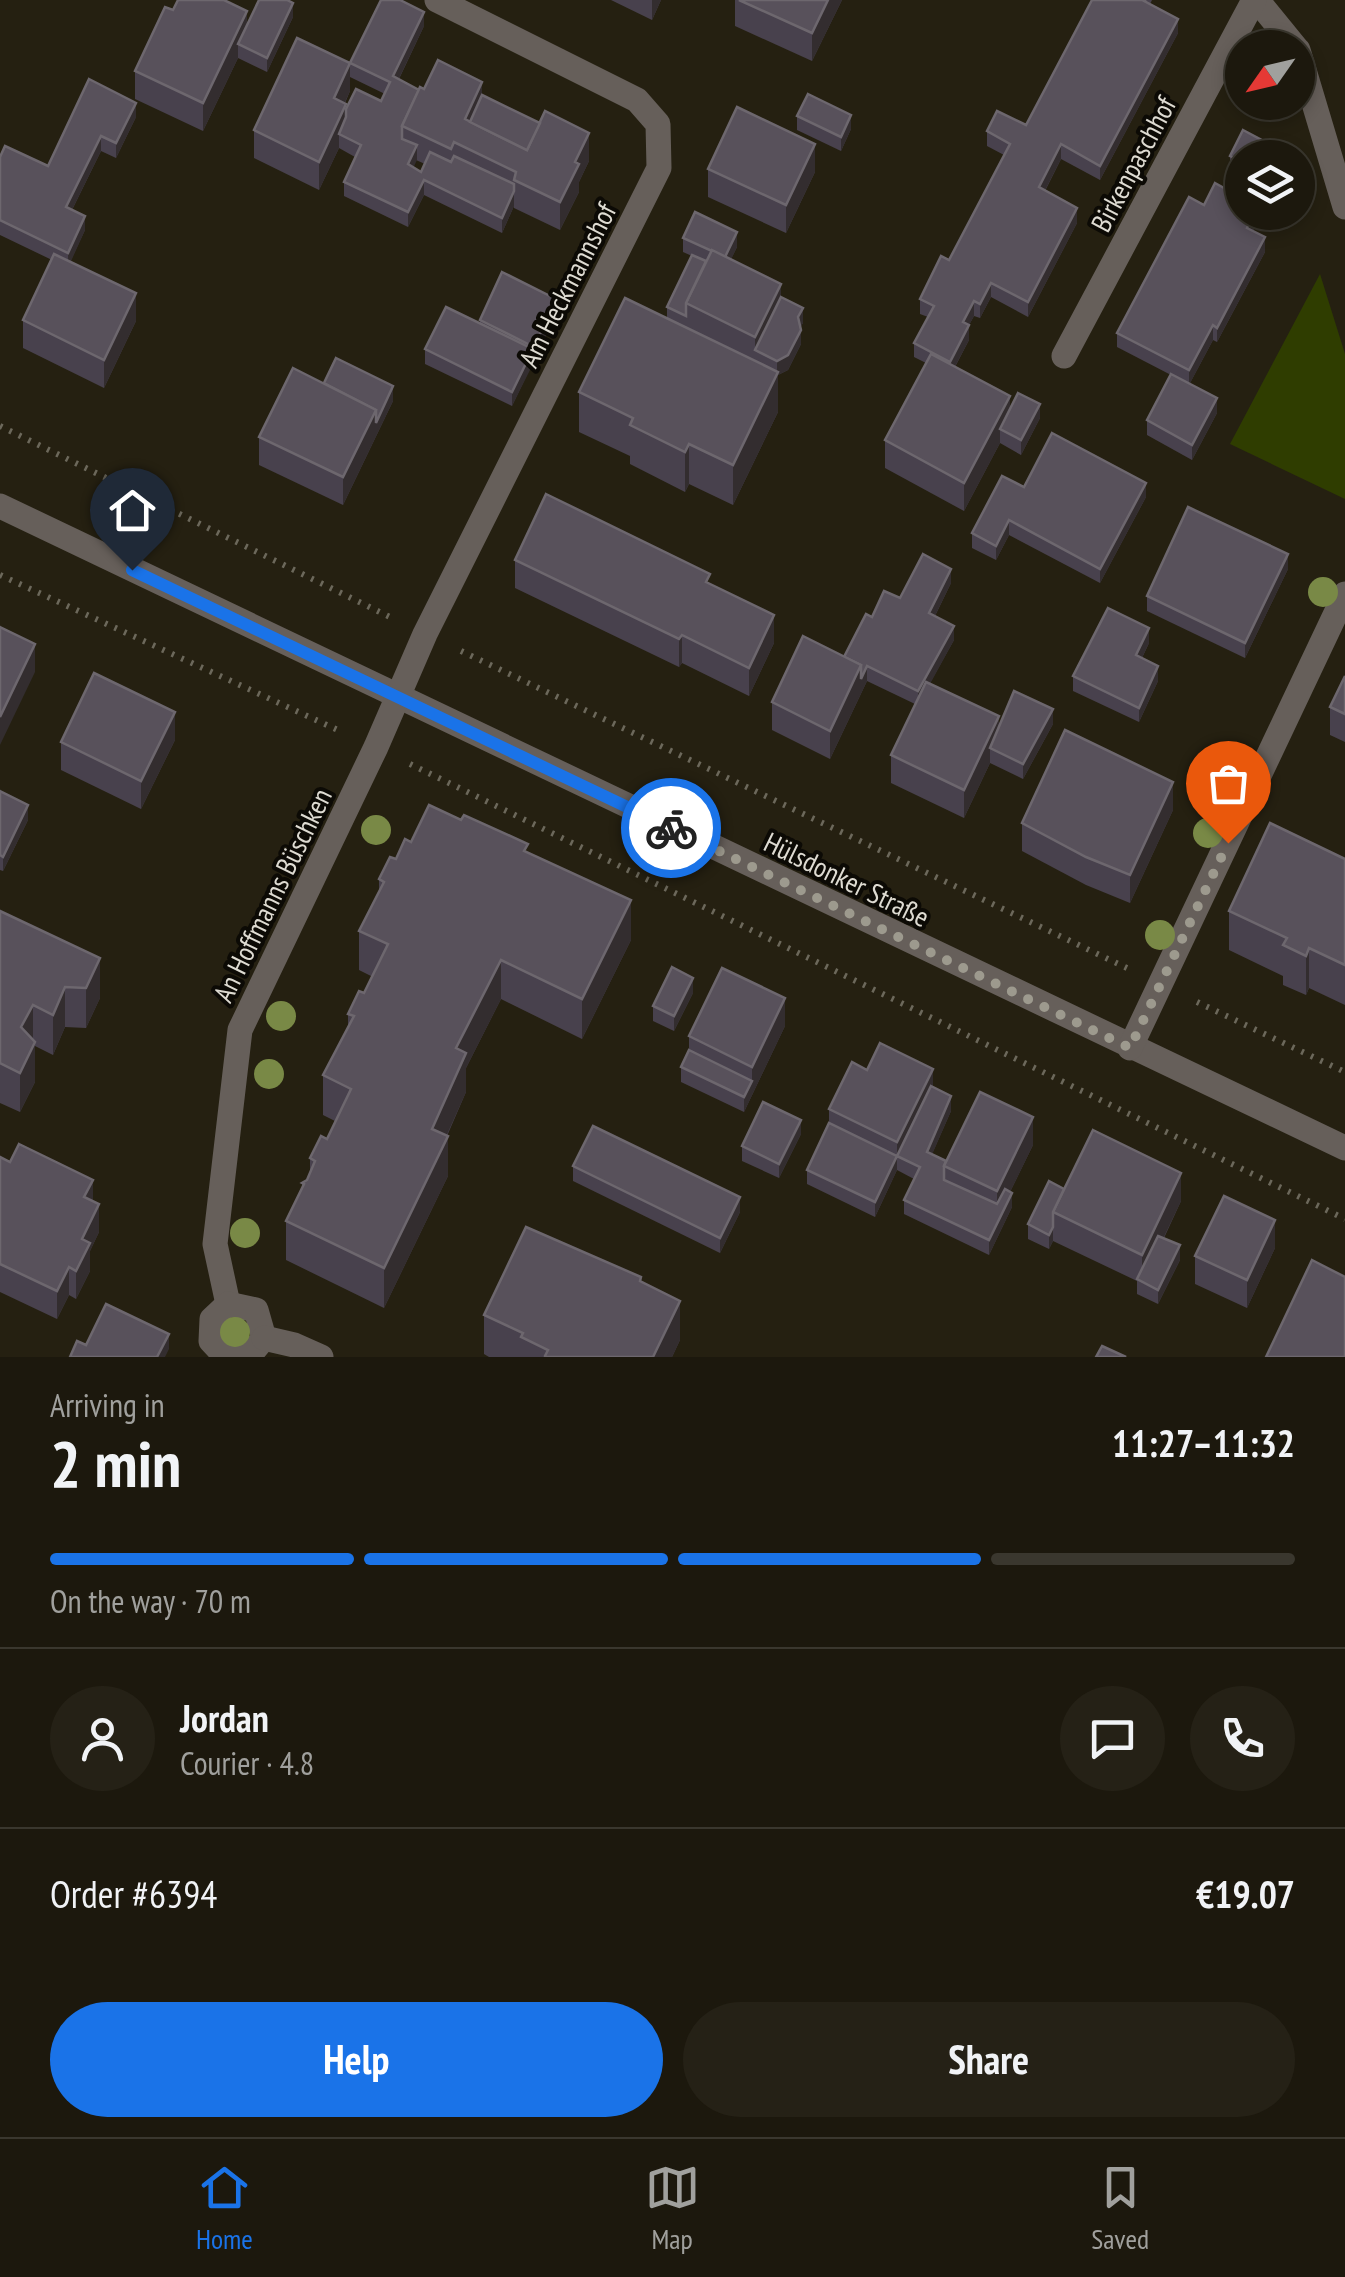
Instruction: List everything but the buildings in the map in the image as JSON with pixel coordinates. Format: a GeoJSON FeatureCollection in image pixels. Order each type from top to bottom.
{"type":"FeatureCollection","features":[{"type":"Feature","properties":{"kind":"street","name":"Am Heckmannshof"},"geometry":{"type":"LineString","coordinates":[[397,697],[659,168],[658,124],[638,100],[438,0]]}},
{"type":"Feature","properties":{"kind":"street","name":"Birkenpaschhof"},"geometry":{"type":"LineString","coordinates":[[1064,356],[1256,0],[1281,30]]}},
{"type":"Feature","properties":{"kind":"street","name":"Birkenpaschhof"},"geometry":{"type":"LineString","coordinates":[[1315,108],[1345,207]]}},
{"type":"Feature","properties":{"kind":"street","name":"Hülsdonker Straße"},"geometry":{"type":"LineString","coordinates":[[0,506],[1345,1148]]}},
{"type":"Feature","properties":{"kind":"street"},"geometry":{"type":"LineString","coordinates":[[1130,1048],[1345,594]]}},
{"type":"Feature","properties":{"kind":"street","name":"An Hoffmanns Büschken"},"geometry":{"type":"LineString","coordinates":[[228,1304],[215,1244],[240,1030],[397,697]]}},
{"type":"Feature","properties":{"kind":"street"},"geometry":{"type":"LineString","coordinates":[[228,1304],[256,1310],[264,1338],[249,1356],[225,1357],[210,1341],[212,1319],[228,1304]]}},
{"type":"Feature","properties":{"kind":"street"},"geometry":{"type":"LineString","coordinates":[[264,1338],[321,1357]]}},
{"type":"Feature","properties":{"kind":"path"},"geometry":{"type":"LineString","coordinates":[[0,426],[425,634],[1345,1072]]}},
{"type":"Feature","properties":{"kind":"path"},"geometry":{"type":"LineString","coordinates":[[0,575],[376,748],[1345,1219]]}},
{"type":"Feature","properties":{"kind":"green space"},"geometry":{"type":"Polygon","coordinates":[[[1320,274],[1345,354],[1345,499],[1230,444],[1320,274]]]}},
{"type":"Feature","properties":{"kind":"way so far"},"geometry":{"type":"LineString","coordinates":[[671,828],[1130,1048],[1228,843]]}},
{"type":"Feature","properties":{"kind":"route"},"geometry":{"type":"LineString","coordinates":[[132,570],[671,828]]}}]}
